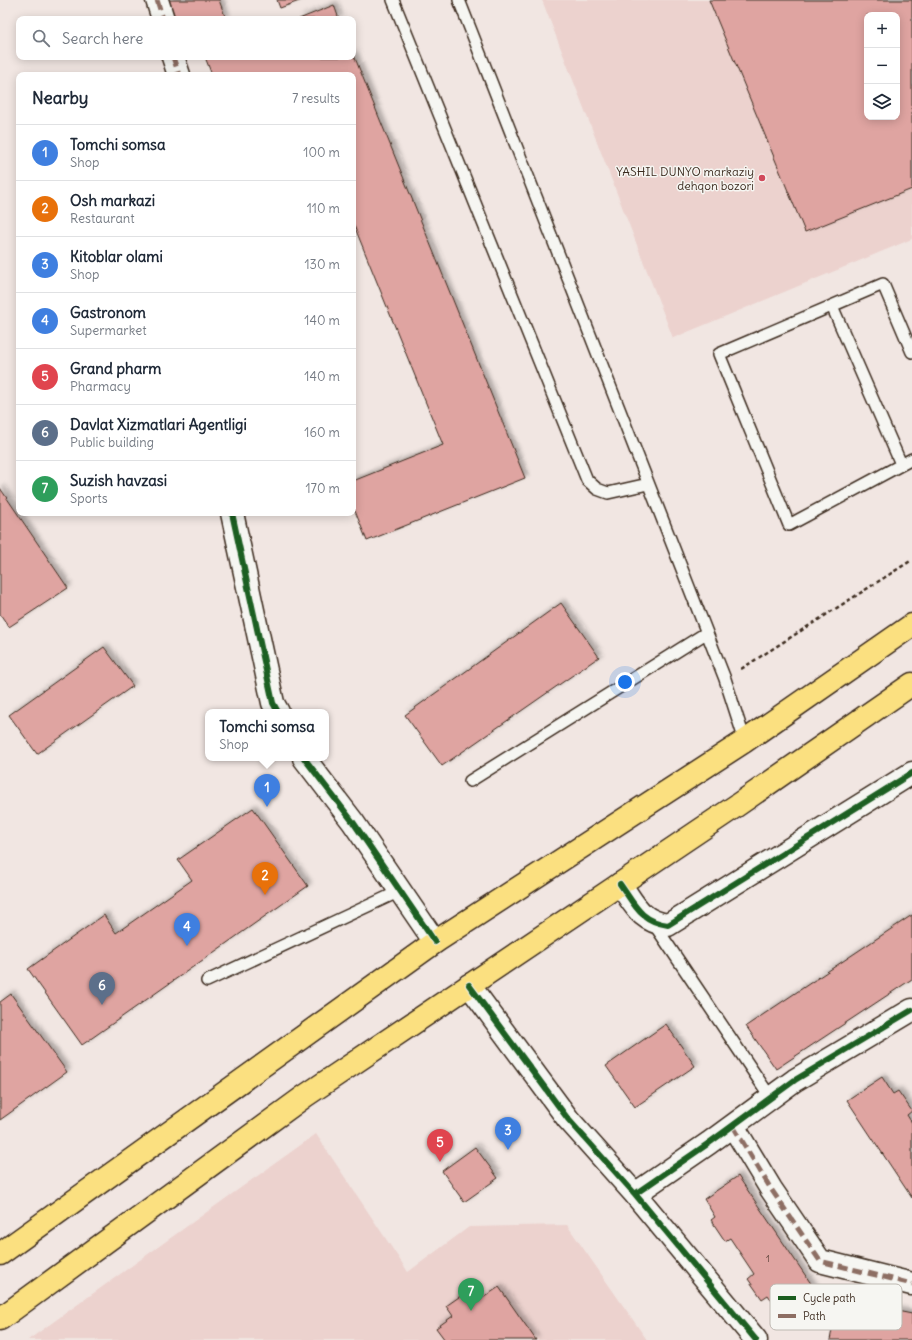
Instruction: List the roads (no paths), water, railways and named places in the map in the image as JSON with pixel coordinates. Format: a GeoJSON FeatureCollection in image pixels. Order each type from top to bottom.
{"type":"FeatureCollection","features":[{"type":"Feature","properties":{"kind":"main road"},"geometry":{"type":"LineString","coordinates":[[0,1254],[435,942],[745,741],[912,625]]}},
{"type":"Feature","properties":{"kind":"main road"},"geometry":{"type":"LineString","coordinates":[[0,1319],[304,1096],[620,884],[912,684]]}},
{"type":"Feature","properties":{"kind":"street"},"geometry":{"type":"LineString","coordinates":[[157,0],[162,16]]}},
{"type":"Feature","properties":{"kind":"street"},"geometry":{"type":"LineString","coordinates":[[175,60],[178,72]]}},
{"type":"Feature","properties":{"kind":"street"},"geometry":{"type":"LineString","coordinates":[[233,516],[273,703],[276,709]]}},
{"type":"Feature","properties":{"kind":"street"},"geometry":{"type":"LineString","coordinates":[[306,761],[353,822],[435,942]]}},
{"type":"Feature","properties":{"kind":"street"},"geometry":{"type":"LineString","coordinates":[[620,884],[642,916],[654,923],[668,925],[912,773]]}},
{"type":"Feature","properties":{"kind":"street"},"geometry":{"type":"LineString","coordinates":[[470,985],[568,1119],[635,1194],[756,1340]]}},
{"type":"Feature","properties":{"kind":"street"},"geometry":{"type":"LineString","coordinates":[[635,1194],[733,1126],[795,1080],[912,1010]]}},
{"type":"Feature","properties":{"kind":"street"},"geometry":{"type":"LineString","coordinates":[[733,1126],[771,1189],[820,1261],[912,1284]]}},
{"type":"Feature","properties":{"kind":"lane"},"geometry":{"type":"LineString","coordinates":[[393,0],[587,480],[597,489],[608,493],[648,484]]}},
{"type":"Feature","properties":{"kind":"lane"},"geometry":{"type":"LineString","coordinates":[[459,0],[725,680],[745,741]]}},
{"type":"Feature","properties":{"kind":"lane"},"geometry":{"type":"LineString","coordinates":[[912,352],[883,284],[719,354],[789,525],[912,459]]}},
{"type":"Feature","properties":{"kind":"lane"},"geometry":{"type":"LineString","coordinates":[[832,306],[901,464]]}},
{"type":"Feature","properties":{"kind":"lane"},"geometry":{"type":"LineString","coordinates":[[470,781],[706,633]]}},
{"type":"Feature","properties":{"kind":"lane"},"geometry":{"type":"LineString","coordinates":[[207,981],[400,891]]}},
{"type":"Feature","properties":{"kind":"lane"},"geometry":{"type":"LineString","coordinates":[[654,923],[771,1098]]}},
{"type":"Feature","properties":{"kind":"place","name":"YASHIL DUNYO markaziy dehqon bozori"},"geometry":{"type":"Point","coordinates":[762,178]}},
{"type":"Feature","properties":{"kind":"place","name":"Tomchi somsa"},"geometry":{"type":"Point","coordinates":[267,807]}},
{"type":"Feature","properties":{"kind":"place","name":"Osh markazi"},"geometry":{"type":"Point","coordinates":[265,895]}},
{"type":"Feature","properties":{"kind":"place","name":"Gastronom"},"geometry":{"type":"Point","coordinates":[187,946]}},
{"type":"Feature","properties":{"kind":"place","name":"Davlat Xizmatlari Agentligi"},"geometry":{"type":"Point","coordinates":[102,1005]}},
{"type":"Feature","properties":{"kind":"place","name":"Kitoblar olami"},"geometry":{"type":"Point","coordinates":[508,1150]}},
{"type":"Feature","properties":{"kind":"place","name":"Grand pharm"},"geometry":{"type":"Point","coordinates":[440,1162]}},
{"type":"Feature","properties":{"kind":"place","name":"Suzish havzasi"},"geometry":{"type":"Point","coordinates":[471,1311]}}]}
